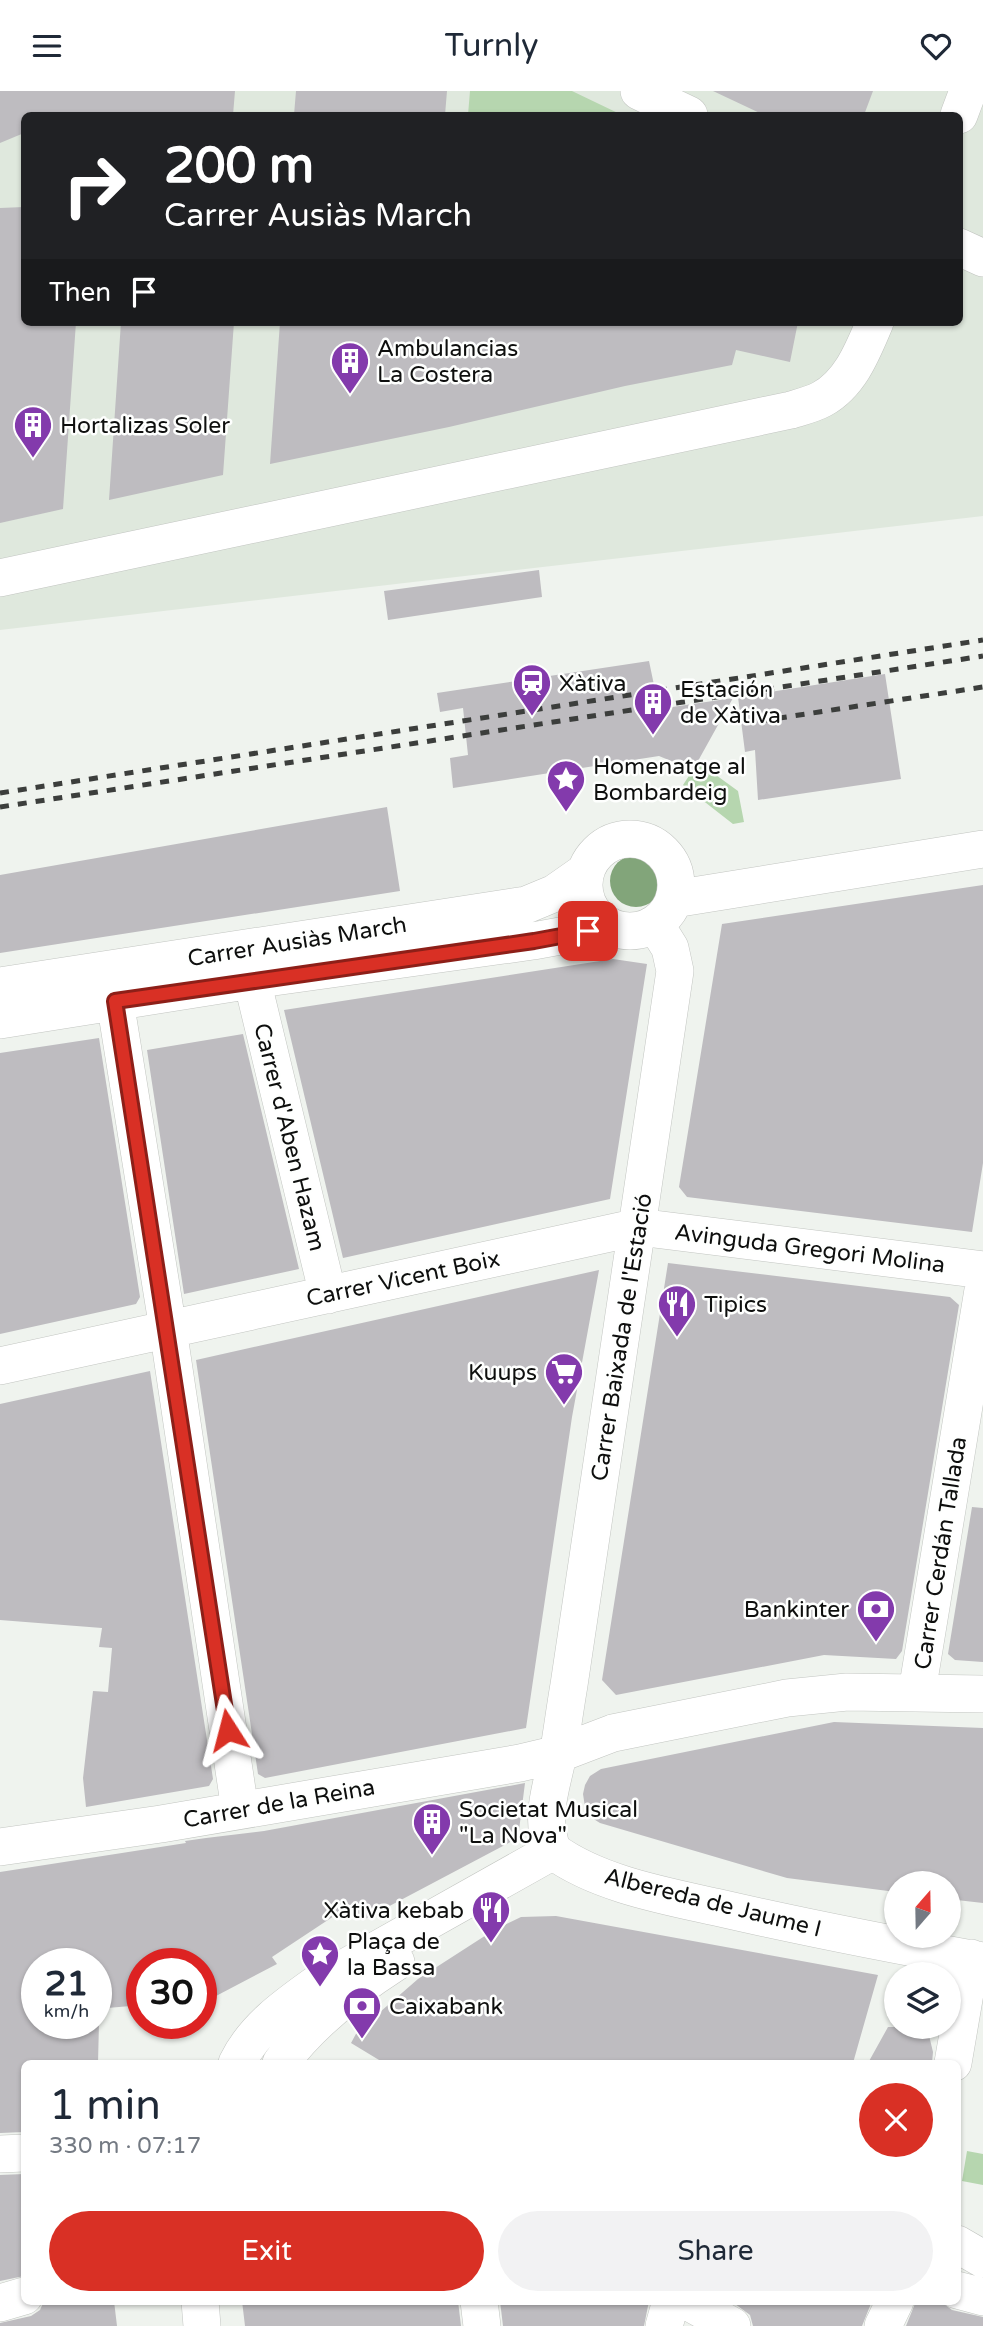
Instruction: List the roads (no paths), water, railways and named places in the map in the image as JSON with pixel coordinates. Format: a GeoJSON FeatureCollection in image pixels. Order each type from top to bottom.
{"type":"FeatureCollection","features":[{"type":"Feature","properties":{"kind":"street"},"geometry":{"type":"LineString","coordinates":[[639,91],[683,112]]}},
{"type":"Feature","properties":{"kind":"street"},"geometry":{"type":"LineString","coordinates":[[960,112],[968,91]]}},
{"type":"Feature","properties":{"kind":"street"},"geometry":{"type":"LineString","coordinates":[[963,249],[983,258]]}},
{"type":"Feature","properties":{"kind":"street"},"geometry":{"type":"LineString","coordinates":[[0,578],[791,410],[821,399],[836,389],[860,356],[873,326]]}},
{"type":"Feature","properties":{"kind":"street"},"geometry":{"type":"LineString","coordinates":[[665,911],[676,883],[673,868],[664,854],[652,844],[637,839],[620,840],[604,847],[593,857],[583,888],[587,903],[597,917],[610,927],[625,931],[641,930],[665,911],[983,849]]}},
{"type":"Feature","properties":{"kind":"street","name":"Carrer Ausiàs March"},"geometry":{"type":"LineString","coordinates":[[0,986],[526,905],[555,893],[586,872]]}},
{"type":"Feature","properties":{"kind":"street","name":"Carrer Baixada de l'Estació"},"geometry":{"type":"LineString","coordinates":[[553,1851],[547,1837],[546,1804],[558,1754],[569,1685],[675,971],[665,911]]}},
{"type":"Feature","properties":{"kind":"street","name":"Carrer Ausiàs March"},"geometry":{"type":"LineString","coordinates":[[0,1020],[252,980],[534,941],[610,927]]}},
{"type":"Feature","properties":{"kind":"street","name":"Carrer d'Aben Hazam"},"geometry":{"type":"LineString","coordinates":[[252,980],[328,1295]]}},
{"type":"Feature","properties":{"kind":"street"},"geometry":{"type":"LineString","coordinates":[[115,1001],[168,1329],[240,1810]]}},
{"type":"Feature","properties":{"kind":"street","name":"Avinguda Gregori Molina"},"geometry":{"type":"LineString","coordinates":[[638,1227],[983,1270]]}},
{"type":"Feature","properties":{"kind":"street","name":"Carrer Vicent Boix"},"geometry":{"type":"LineString","coordinates":[[0,1367],[638,1227]]}},
{"type":"Feature","properties":{"kind":"street","name":"Carrer Cerdán Tallada"},"geometry":{"type":"LineString","coordinates":[[917,1692],[976,1388],[983,1290]]}},
{"type":"Feature","properties":{"kind":"street"},"geometry":{"type":"LineString","coordinates":[[569,1685],[574,1702],[588,1718],[615,1732]]}},
{"type":"Feature","properties":{"kind":"street","name":"Carrer de la Reina"},"geometry":{"type":"LineString","coordinates":[[2,1839],[240,1810],[558,1754],[615,1732],[818,1693],[983,1694]]}},
{"type":"Feature","properties":{"kind":"street"},"geometry":{"type":"LineString","coordinates":[[239,2060],[259,2031],[284,2008],[338,1970],[386,1946],[553,1851]]}},
{"type":"Feature","properties":{"kind":"street","name":"Albereda de Jaume I"},"geometry":{"type":"LineString","coordinates":[[553,1851],[569,1862],[603,1876],[680,1899],[977,1960]]}},
{"type":"Feature","properties":{"kind":"street"},"geometry":{"type":"LineString","coordinates":[[283,2060],[299,2040],[366,1981],[415,1950],[455,1907]]}},
{"type":"Feature","properties":{"kind":"street"},"geometry":{"type":"LineString","coordinates":[[954,2060],[977,1960]]}},
{"type":"Feature","properties":{"kind":"street"},"geometry":{"type":"LineString","coordinates":[[0,2154],[21,2153]]}},
{"type":"Feature","properties":{"kind":"street"},"geometry":{"type":"LineString","coordinates":[[961,2246],[983,2259]]}},
{"type":"Feature","properties":{"kind":"street"},"geometry":{"type":"LineString","coordinates":[[961,2291],[983,2297]]}},
{"type":"Feature","properties":{"kind":"street"},"geometry":{"type":"LineString","coordinates":[[0,2303],[21,2297]]}},
{"type":"Feature","properties":{"kind":"street"},"geometry":{"type":"LineString","coordinates":[[200,2305],[202,2326]]}},
{"type":"Feature","properties":{"kind":"street"},"geometry":{"type":"LineString","coordinates":[[479,2305],[482,2326]]}},
{"type":"Feature","properties":{"kind":"street"},"geometry":{"type":"LineString","coordinates":[[664,2326],[670,2305]]}},
{"type":"Feature","properties":{"kind":"street"},"geometry":{"type":"LineString","coordinates":[[694,2305],[732,2326]]}},
{"type":"Feature","properties":{"kind":"street"},"geometry":{"type":"LineString","coordinates":[[883,2326],[893,2305]]}},
{"type":"Feature","properties":{"kind":"railway"},"geometry":{"type":"LineString","coordinates":[[0,793],[983,640]]}},
{"type":"Feature","properties":{"kind":"railway"},"geometry":{"type":"LineString","coordinates":[[0,807],[983,656]]}},
{"type":"Feature","properties":{"kind":"railway"},"geometry":{"type":"LineString","coordinates":[[760,721],[983,687]]}},
{"type":"Feature","properties":{"kind":"place","name":"Ambulancias La Costera"},"geometry":{"type":"Point","coordinates":[350,395]}},
{"type":"Feature","properties":{"kind":"place","name":"Hortalizas Soler"},"geometry":{"type":"Point","coordinates":[33,459]}},
{"type":"Feature","properties":{"kind":"place","name":"Xàtiva"},"geometry":{"type":"Point","coordinates":[532,717]}},
{"type":"Feature","properties":{"kind":"place","name":"Estación de Xàtiva"},"geometry":{"type":"Point","coordinates":[653,736]}},
{"type":"Feature","properties":{"kind":"place","name":"Homenatge al Bombardeig"},"geometry":{"type":"Point","coordinates":[566,813]}},
{"type":"Feature","properties":{"kind":"place","name":"Tipics"},"geometry":{"type":"Point","coordinates":[677,1338]}},
{"type":"Feature","properties":{"kind":"place","name":"Kuups"},"geometry":{"type":"Point","coordinates":[564,1406]}},
{"type":"Feature","properties":{"kind":"place","name":"Bankinter"},"geometry":{"type":"Point","coordinates":[876,1643]}},
{"type":"Feature","properties":{"kind":"place","name":"Societat Musical \"La Nova\""},"geometry":{"type":"Point","coordinates":[432,1856]}},
{"type":"Feature","properties":{"kind":"place","name":"Xàtiva kebab"},"geometry":{"type":"Point","coordinates":[491,1944]}},
{"type":"Feature","properties":{"kind":"place","name":"Plaça de la Bassa"},"geometry":{"type":"Point","coordinates":[320,1988]}},
{"type":"Feature","properties":{"kind":"place","name":"Caixabank"},"geometry":{"type":"Point","coordinates":[362,2040]}}]}
